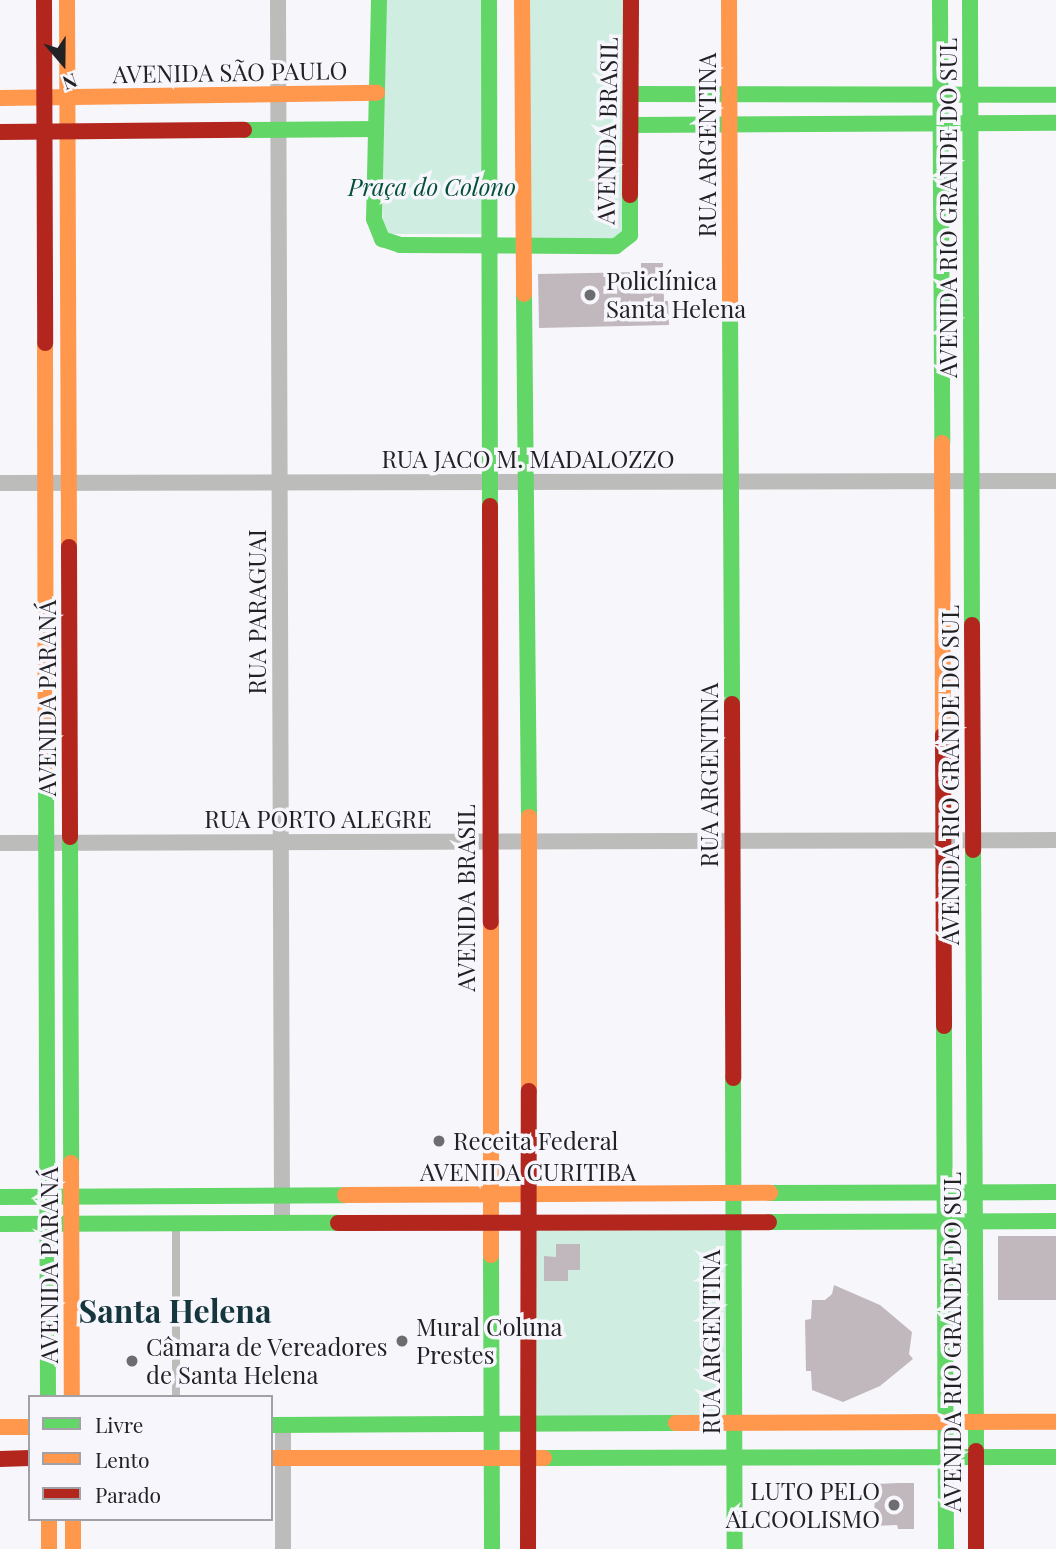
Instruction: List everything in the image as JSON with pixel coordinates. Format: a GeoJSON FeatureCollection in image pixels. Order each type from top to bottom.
{"type":"FeatureCollection","features":[{"type":"Feature","properties":{"kind":"street","name":"AVENIDA PARANÁ"},"geometry":{"type":"LineString","coordinates":[[44,0],[48,1395]]}},
{"type":"Feature","properties":{"kind":"street","name":"AVENIDA PARANÁ"},"geometry":{"type":"LineString","coordinates":[[67,0],[72,1395]]}},
{"type":"Feature","properties":{"kind":"street","name":"RUA PARAGUAI"},"geometry":{"type":"LineString","coordinates":[[278,0],[282,1223]]}},
{"type":"Feature","properties":{"kind":"street","name":"AVENIDA BRASIL"},"geometry":{"type":"LineString","coordinates":[[379,0],[374,219],[382,239],[400,245],[523,247],[616,246],[630,235],[631,0]]}},
{"type":"Feature","properties":{"kind":"street","name":"AVENIDA BRASIL"},"geometry":{"type":"LineString","coordinates":[[489,0],[489,1195],[492,1549]]}},
{"type":"Feature","properties":{"kind":"street"},"geometry":{"type":"LineString","coordinates":[[522,0],[529,841],[528,1549]]}},
{"type":"Feature","properties":{"kind":"street","name":"RUA ARGENTINA"},"geometry":{"type":"LineString","coordinates":[[729,0],[735,1549]]}},
{"type":"Feature","properties":{"kind":"street","name":"AVENIDA RIO GRANDE DO SUL"},"geometry":{"type":"LineString","coordinates":[[940,0],[946,1549]]}},
{"type":"Feature","properties":{"kind":"street","name":"AVENIDA RIO GRANDE DO SUL"},"geometry":{"type":"LineString","coordinates":[[970,0],[976,1549]]}},
{"type":"Feature","properties":{"kind":"street","name":"AVENIDA SÃO PAULO"},"geometry":{"type":"LineString","coordinates":[[0,98],[377,93]]}},
{"type":"Feature","properties":{"kind":"street"},"geometry":{"type":"LineString","coordinates":[[631,94],[1056,95]]}},
{"type":"Feature","properties":{"kind":"street"},"geometry":{"type":"LineString","coordinates":[[631,125],[1056,123]]}},
{"type":"Feature","properties":{"kind":"street"},"geometry":{"type":"LineString","coordinates":[[0,132],[376,129]]}},
{"type":"Feature","properties":{"kind":"street","name":"RUA JACO M. MADALOZZO"},"geometry":{"type":"LineString","coordinates":[[0,483],[1056,481]]}},
{"type":"Feature","properties":{"kind":"street","name":"RUA PORTO ALEGRE"},"geometry":{"type":"LineString","coordinates":[[0,843],[1056,840]]}},
{"type":"Feature","properties":{"kind":"street"},"geometry":{"type":"LineString","coordinates":[[47,1067],[71,1066]]}},
{"type":"Feature","properties":{"kind":"street","name":"AVENIDA CURITIBA"},"geometry":{"type":"LineString","coordinates":[[0,1197],[1056,1192]]}},
{"type":"Feature","properties":{"kind":"street","name":"AVENIDA CURITIBA"},"geometry":{"type":"LineString","coordinates":[[0,1224],[1056,1221]]}},
{"type":"Feature","properties":{"kind":"street"},"geometry":{"type":"LineString","coordinates":[[48,1334],[72,1334]]}},
{"type":"Feature","properties":{"kind":"street"},"geometry":{"type":"LineString","coordinates":[[283,1549],[277,1426],[1056,1422]]}},
{"type":"Feature","properties":{"kind":"street"},"geometry":{"type":"LineString","coordinates":[[0,1427],[28,1427]]}},
{"type":"Feature","properties":{"kind":"street"},"geometry":{"type":"LineString","coordinates":[[277,1458],[1056,1457]]}},
{"type":"Feature","properties":{"kind":"street"},"geometry":{"type":"LineString","coordinates":[[0,1459],[28,1458]]}},
{"type":"Feature","properties":{"kind":"street"},"geometry":{"type":"LineString","coordinates":[[49,1521],[49,1549]]}},
{"type":"Feature","properties":{"kind":"street"},"geometry":{"type":"LineString","coordinates":[[73,1521],[73,1549]]}},
{"type":"Feature","properties":{"kind":"lane"},"geometry":{"type":"LineString","coordinates":[[176,1224],[176,1395]]}},
{"type":"Feature","properties":{"kind":"green space","name":"Praça do Colono"},"geometry":{"type":"Polygon","coordinates":[[[383,0],[483,0],[483,234],[383,234],[383,0]]]}},
{"type":"Feature","properties":{"kind":"green space","name":"Praça do Colono"},"geometry":{"type":"Polygon","coordinates":[[[528,0],[626,0],[625,231],[617,239],[528,242],[528,0]]]}},
{"type":"Feature","properties":{"kind":"green space"},"geometry":{"type":"Polygon","coordinates":[[[531,1227],[729,1227],[729,1417],[531,1417],[531,1227]]]}},
{"type":"Feature","properties":{"kind":"building","name":"Policlínica Santa Helena"},"geometry":{"type":"Polygon","coordinates":[[[641,263],[663,263],[664,301],[668,301],[669,325],[539,328],[538,274],[641,272],[641,263]]]}},
{"type":"Feature","properties":{"kind":"building"},"geometry":{"type":"Polygon","coordinates":[[[998,1236],[1056,1236],[1056,1300],[998,1300],[998,1236]]]}},
{"type":"Feature","properties":{"kind":"building"},"geometry":{"type":"Polygon","coordinates":[[[556,1244],[580,1244],[580,1270],[568,1270],[568,1281],[544,1281],[544,1256],[556,1257],[556,1244]]]}},
{"type":"Feature","properties":{"kind":"building"},"geometry":{"type":"Polygon","coordinates":[[[834,1285],[880,1305],[912,1332],[909,1354],[913,1359],[880,1386],[843,1402],[812,1390],[811,1371],[806,1371],[805,1320],[811,1319],[812,1300],[825,1300],[832,1294],[834,1285]]]}},
{"type":"Feature","properties":{"kind":"building","name":"LUTO PELO ALCOOLISMO"},"geometry":{"type":"Polygon","coordinates":[[[914,1483],[914,1529],[898,1529],[897,1525],[873,1526],[876,1484],[914,1483]]]}},
{"type":"Feature","properties":{"kind":"traffic: fast"},"geometry":{"type":"LineString","coordinates":[[379,0],[374,219],[382,239],[400,245],[616,246],[630,235],[630,195]]}},
{"type":"Feature","properties":{"kind":"traffic: fast"},"geometry":{"type":"LineString","coordinates":[[489,0],[490,506]]}},
{"type":"Feature","properties":{"kind":"traffic: fast"},"geometry":{"type":"LineString","coordinates":[[940,0],[942,443]]}},
{"type":"Feature","properties":{"kind":"traffic: fast"},"geometry":{"type":"LineString","coordinates":[[970,0],[972,625]]}},
{"type":"Feature","properties":{"kind":"traffic: fast"},"geometry":{"type":"LineString","coordinates":[[631,94],[1056,95]]}},
{"type":"Feature","properties":{"kind":"traffic: fast"},"geometry":{"type":"LineString","coordinates":[[631,125],[1056,123]]}},
{"type":"Feature","properties":{"kind":"traffic: fast"},"geometry":{"type":"LineString","coordinates":[[244,130],[376,129]]}},
{"type":"Feature","properties":{"kind":"traffic: fast"},"geometry":{"type":"LineString","coordinates":[[524,294],[529,817]]}},
{"type":"Feature","properties":{"kind":"traffic: fast"},"geometry":{"type":"LineString","coordinates":[[730,304],[732,704]]}},
{"type":"Feature","properties":{"kind":"traffic: fast"},"geometry":{"type":"LineString","coordinates":[[46,765],[48,1395]]}},
{"type":"Feature","properties":{"kind":"traffic: fast"},"geometry":{"type":"LineString","coordinates":[[70,837],[71,1163]]}},
{"type":"Feature","properties":{"kind":"traffic: fast"},"geometry":{"type":"LineString","coordinates":[[973,850],[976,1451]]}},
{"type":"Feature","properties":{"kind":"traffic: fast"},"geometry":{"type":"LineString","coordinates":[[944,1026],[946,1549]]}},
{"type":"Feature","properties":{"kind":"traffic: fast"},"geometry":{"type":"LineString","coordinates":[[733,1078],[735,1549]]}},
{"type":"Feature","properties":{"kind":"traffic: fast"},"geometry":{"type":"LineString","coordinates":[[770,1193],[1056,1192]]}},
{"type":"Feature","properties":{"kind":"traffic: fast"},"geometry":{"type":"LineString","coordinates":[[0,1197],[345,1195]]}},
{"type":"Feature","properties":{"kind":"traffic: fast"},"geometry":{"type":"LineString","coordinates":[[769,1222],[1056,1221]]}},
{"type":"Feature","properties":{"kind":"traffic: fast"},"geometry":{"type":"LineString","coordinates":[[0,1224],[338,1223]]}},
{"type":"Feature","properties":{"kind":"traffic: fast"},"geometry":{"type":"LineString","coordinates":[[491,1255],[492,1549]]}},
{"type":"Feature","properties":{"kind":"traffic: fast"},"geometry":{"type":"LineString","coordinates":[[273,1425],[676,1423]]}},
{"type":"Feature","properties":{"kind":"traffic: fast"},"geometry":{"type":"LineString","coordinates":[[544,1458],[1056,1457]]}},
{"type":"Feature","properties":{"kind":"traffic: slow"},"geometry":{"type":"LineString","coordinates":[[67,0],[69,547]]}},
{"type":"Feature","properties":{"kind":"traffic: slow"},"geometry":{"type":"LineString","coordinates":[[522,0],[524,294]]}},
{"type":"Feature","properties":{"kind":"traffic: slow"},"geometry":{"type":"LineString","coordinates":[[729,0],[730,304]]}},
{"type":"Feature","properties":{"kind":"traffic: slow"},"geometry":{"type":"LineString","coordinates":[[0,98],[377,93]]}},
{"type":"Feature","properties":{"kind":"traffic: slow"},"geometry":{"type":"LineString","coordinates":[[45,343],[46,765]]}},
{"type":"Feature","properties":{"kind":"traffic: slow"},"geometry":{"type":"LineString","coordinates":[[942,443],[943,735]]}},
{"type":"Feature","properties":{"kind":"traffic: slow"},"geometry":{"type":"LineString","coordinates":[[529,817],[529,1091]]}},
{"type":"Feature","properties":{"kind":"traffic: slow"},"geometry":{"type":"LineString","coordinates":[[491,922],[491,1255]]}},
{"type":"Feature","properties":{"kind":"traffic: slow"},"geometry":{"type":"LineString","coordinates":[[71,1163],[72,1395]]}},
{"type":"Feature","properties":{"kind":"traffic: slow"},"geometry":{"type":"LineString","coordinates":[[345,1195],[770,1193]]}},
{"type":"Feature","properties":{"kind":"traffic: slow"},"geometry":{"type":"LineString","coordinates":[[676,1423],[1056,1422]]}},
{"type":"Feature","properties":{"kind":"traffic: slow"},"geometry":{"type":"LineString","coordinates":[[0,1427],[28,1427]]}},
{"type":"Feature","properties":{"kind":"traffic: slow"},"geometry":{"type":"LineString","coordinates":[[273,1458],[544,1458]]}},
{"type":"Feature","properties":{"kind":"traffic: slow"},"geometry":{"type":"LineString","coordinates":[[49,1521],[49,1549]]}},
{"type":"Feature","properties":{"kind":"traffic: slow"},"geometry":{"type":"LineString","coordinates":[[73,1521],[73,1549]]}},
{"type":"Feature","properties":{"kind":"traffic: jam"},"geometry":{"type":"LineString","coordinates":[[44,0],[45,343]]}},
{"type":"Feature","properties":{"kind":"traffic: jam"},"geometry":{"type":"LineString","coordinates":[[630,195],[631,0]]}},
{"type":"Feature","properties":{"kind":"traffic: jam"},"geometry":{"type":"LineString","coordinates":[[0,132],[244,130]]}},
{"type":"Feature","properties":{"kind":"traffic: jam"},"geometry":{"type":"LineString","coordinates":[[490,506],[491,922]]}},
{"type":"Feature","properties":{"kind":"traffic: jam"},"geometry":{"type":"LineString","coordinates":[[69,547],[70,837]]}},
{"type":"Feature","properties":{"kind":"traffic: jam"},"geometry":{"type":"LineString","coordinates":[[972,625],[973,850]]}},
{"type":"Feature","properties":{"kind":"traffic: jam"},"geometry":{"type":"LineString","coordinates":[[732,704],[733,1078]]}},
{"type":"Feature","properties":{"kind":"traffic: jam"},"geometry":{"type":"LineString","coordinates":[[943,735],[944,1026]]}},
{"type":"Feature","properties":{"kind":"traffic: jam"},"geometry":{"type":"LineString","coordinates":[[528,1549],[529,1091]]}},
{"type":"Feature","properties":{"kind":"traffic: jam"},"geometry":{"type":"LineString","coordinates":[[338,1223],[769,1222]]}},
{"type":"Feature","properties":{"kind":"traffic: jam"},"geometry":{"type":"LineString","coordinates":[[976,1451],[976,1549]]}},
{"type":"Feature","properties":{"kind":"traffic: jam"},"geometry":{"type":"LineString","coordinates":[[0,1459],[28,1458]]}},
{"type":"Feature","properties":{"kind":"place","name":"Policlínica Santa Helena"},"geometry":{"type":"Point","coordinates":[590,295]}},
{"type":"Feature","properties":{"kind":"place","name":"Receita Federal"},"geometry":{"type":"Point","coordinates":[439,1141]}},
{"type":"Feature","properties":{"kind":"place","name":"Mural Coluna Prestes"},"geometry":{"type":"Point","coordinates":[402,1341]}},
{"type":"Feature","properties":{"kind":"place","name":"Câmara de Vereadores de Santa Helena"},"geometry":{"type":"Point","coordinates":[132,1361]}},
{"type":"Feature","properties":{"kind":"place","name":"LUTO PELO ALCOOLISMO"},"geometry":{"type":"Point","coordinates":[894,1505]}},
{"type":"Feature","properties":{"kind":"district","name":"Santa Helena"},"geometry":{"type":"Point","coordinates":[175,1310]}}]}
